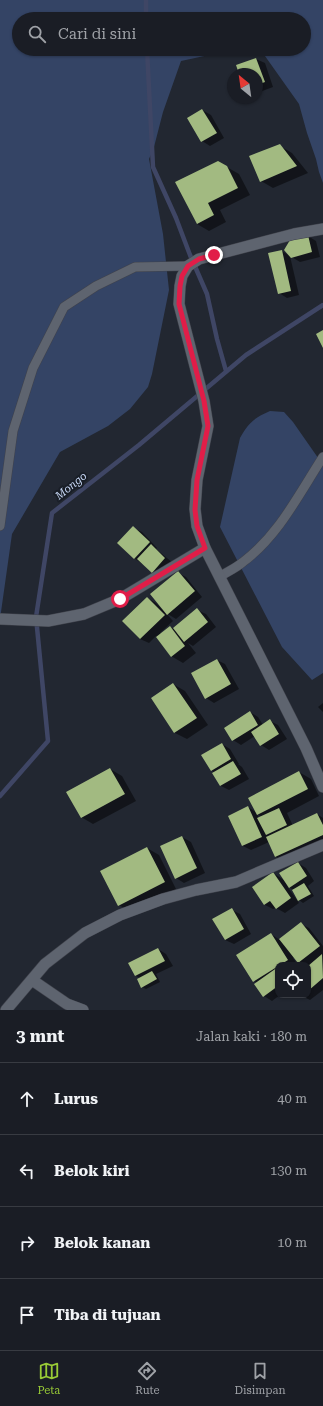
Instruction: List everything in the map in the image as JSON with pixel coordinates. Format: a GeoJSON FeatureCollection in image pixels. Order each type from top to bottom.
{"type":"FeatureCollection","features":[{"type":"Feature","properties":{"kind":"street"},"geometry":{"type":"LineString","coordinates":[[323,229],[294,234],[192,263],[182,276],[179,304],[204,401],[208,426],[197,480],[195,510],[197,526],[205,548],[306,748],[323,787]]}},
{"type":"Feature","properties":{"kind":"street"},"geometry":{"type":"LineString","coordinates":[[0,619],[48,622],[84,614],[120,599],[205,548]]}},
{"type":"Feature","properties":{"kind":"street"},"geometry":{"type":"LineString","coordinates":[[6,1010],[45,964],[85,933],[120,915],[163,898],[236,882],[323,845]]}},
{"type":"Feature","properties":{"kind":"street"},"geometry":{"type":"LineString","coordinates":[[34,977],[66,1004],[83,1010]]}},
{"type":"Feature","properties":{"kind":"lane"},"geometry":{"type":"LineString","coordinates":[[0,526],[13,431],[33,368],[64,307],[96,286],[135,267],[192,263]]}},
{"type":"Feature","properties":{"kind":"lane"},"geometry":{"type":"LineString","coordinates":[[219,577],[242,563],[262,545],[287,515],[323,457]]}},
{"type":"Feature","properties":{"kind":"shaded area"},"geometry":{"type":"Polygon","coordinates":[[[0,0],[323,0],[323,183],[299,104],[265,56],[311,56],[311,12],[12,12],[12,56],[204,56],[181,61],[163,112],[154,147],[149,159],[163,234],[169,290],[148,387],[130,409],[108,426],[60,452],[12,534],[0,619],[0,0]]]}},
{"type":"Feature","properties":{"kind":"shaded area"},"geometry":{"type":"Polygon","coordinates":[[[270,411],[284,412],[293,422],[323,465],[323,673],[312,680],[282,647],[220,527],[240,438],[252,422],[270,411]]]}},
{"type":"Feature","properties":{"kind":"building"},"geometry":{"type":"Polygon","coordinates":[[[256,58],[260,68],[237,68],[236,65],[256,58]]]}},
{"type":"Feature","properties":{"kind":"building"},"geometry":{"type":"Polygon","coordinates":[[[202,109],[217,133],[201,142],[187,118],[202,109]]]}},
{"type":"Feature","properties":{"kind":"building"},"geometry":{"type":"Polygon","coordinates":[[[280,144],[297,166],[260,182],[249,156],[280,144]]]}},
{"type":"Feature","properties":{"kind":"building"},"geometry":{"type":"Polygon","coordinates":[[[218,161],[227,166],[238,188],[208,203],[214,215],[197,224],[175,182],[218,161]]]}},
{"type":"Feature","properties":{"kind":"building"},"geometry":{"type":"Polygon","coordinates":[[[308,235],[312,252],[291,258],[284,250],[290,240],[308,235]]]}},
{"type":"Feature","properties":{"kind":"building"},"geometry":{"type":"Polygon","coordinates":[[[282,250],[291,291],[278,294],[268,253],[282,250]]]}},
{"type":"Feature","properties":{"kind":"building"},"geometry":{"type":"Polygon","coordinates":[[[323,330],[323,348],[316,334],[323,330]]]}},
{"type":"Feature","properties":{"kind":"building"},"geometry":{"type":"Polygon","coordinates":[[[133,526],[150,542],[134,559],[117,543],[133,526]]]}},
{"type":"Feature","properties":{"kind":"building"},"geometry":{"type":"Polygon","coordinates":[[[151,544],[165,558],[152,573],[137,559],[151,544]]]}},
{"type":"Feature","properties":{"kind":"building"},"geometry":{"type":"Polygon","coordinates":[[[178,571],[195,591],[167,615],[150,594],[178,571]]]}},
{"type":"Feature","properties":{"kind":"building"},"geometry":{"type":"Polygon","coordinates":[[[147,597],[165,615],[140,639],[122,621],[147,597]]]}},
{"type":"Feature","properties":{"kind":"building"},"geometry":{"type":"Polygon","coordinates":[[[197,608],[208,622],[184,642],[173,628],[197,608]]]}},
{"type":"Feature","properties":{"kind":"building"},"geometry":{"type":"Polygon","coordinates":[[[170,626],[185,646],[171,657],[156,637],[170,626]]]}},
{"type":"Feature","properties":{"kind":"building"},"geometry":{"type":"Polygon","coordinates":[[[217,659],[231,684],[205,699],[191,673],[217,659]]]}},
{"type":"Feature","properties":{"kind":"building"},"geometry":{"type":"Polygon","coordinates":[[[173,683],[197,718],[174,733],[151,698],[173,683]]]}},
{"type":"Feature","properties":{"kind":"building"},"geometry":{"type":"Polygon","coordinates":[[[250,711],[258,725],[232,741],[224,728],[250,711]]]}},
{"type":"Feature","properties":{"kind":"building"},"geometry":{"type":"Polygon","coordinates":[[[270,719],[279,734],[260,746],[251,732],[270,719]]]}},
{"type":"Feature","properties":{"kind":"building"},"geometry":{"type":"Polygon","coordinates":[[[222,743],[231,759],[211,771],[201,755],[222,743]]]}},
{"type":"Feature","properties":{"kind":"building"},"geometry":{"type":"Polygon","coordinates":[[[233,761],[241,774],[220,786],[212,773],[233,761]]]}},
{"type":"Feature","properties":{"kind":"building"},"geometry":{"type":"Polygon","coordinates":[[[110,768],[125,794],[81,818],[66,792],[110,768]]]}},
{"type":"Feature","properties":{"kind":"building"},"geometry":{"type":"Polygon","coordinates":[[[299,771],[308,789],[257,815],[248,798],[299,771]]]}},
{"type":"Feature","properties":{"kind":"building"},"geometry":{"type":"Polygon","coordinates":[[[248,806],[262,837],[242,846],[228,816],[248,806]]]}},
{"type":"Feature","properties":{"kind":"building"},"geometry":{"type":"Polygon","coordinates":[[[279,808],[287,825],[266,835],[257,818],[279,808]]]}},
{"type":"Feature","properties":{"kind":"building"},"geometry":{"type":"Polygon","coordinates":[[[317,813],[323,825],[323,835],[275,857],[266,837],[317,813]]]}},
{"type":"Feature","properties":{"kind":"building"},"geometry":{"type":"Polygon","coordinates":[[[182,836],[197,868],[175,879],[160,846],[182,836]]]}},
{"type":"Feature","properties":{"kind":"building"},"geometry":{"type":"Polygon","coordinates":[[[147,847],[165,882],[118,906],[100,871],[147,847]]]}},
{"type":"Feature","properties":{"kind":"building"},"geometry":{"type":"Polygon","coordinates":[[[298,862],[307,876],[289,888],[279,873],[298,862]]]}},
{"type":"Feature","properties":{"kind":"building"},"geometry":{"type":"Polygon","coordinates":[[[273,872],[291,898],[276,909],[270,901],[264,905],[252,887],[273,872]]]}},
{"type":"Feature","properties":{"kind":"building"},"geometry":{"type":"Polygon","coordinates":[[[304,883],[311,894],[298,901],[292,890],[304,883]]]}},
{"type":"Feature","properties":{"kind":"building"},"geometry":{"type":"Polygon","coordinates":[[[232,908],[244,929],[225,940],[212,919],[232,908]]]}},
{"type":"Feature","properties":{"kind":"building"},"geometry":{"type":"Polygon","coordinates":[[[301,922],[320,946],[297,962],[279,939],[301,922]]]}},
{"type":"Feature","properties":{"kind":"building"},"geometry":{"type":"Polygon","coordinates":[[[271,933],[288,960],[285,962],[275,962],[275,968],[253,982],[236,955],[271,933]]]}},
{"type":"Feature","properties":{"kind":"building"},"geometry":{"type":"Polygon","coordinates":[[[158,948],[165,961],[135,976],[128,963],[158,948]]]}},
{"type":"Feature","properties":{"kind":"building"},"geometry":{"type":"Polygon","coordinates":[[[322,954],[323,978],[311,988],[311,963],[322,954]]]}},
{"type":"Feature","properties":{"kind":"building"},"geometry":{"type":"Polygon","coordinates":[[[275,969],[275,988],[263,997],[254,984],[275,969]]]}},
{"type":"Feature","properties":{"kind":"building"},"geometry":{"type":"Polygon","coordinates":[[[152,971],[157,979],[141,988],[137,979],[152,971]]]}},
{"type":"Feature","properties":{"kind":"waterway"},"geometry":{"type":"LineString","coordinates":[[146,0],[146,12]]}},
{"type":"Feature","properties":{"kind":"waterway"},"geometry":{"type":"LineString","coordinates":[[147,56],[153,167],[176,218],[207,294],[226,371]]}},
{"type":"Feature","properties":{"kind":"waterway","name":"Mongo"},"geometry":{"type":"LineString","coordinates":[[0,796],[48,741],[36,617],[52,513],[139,445],[246,355],[323,305]]}},
{"type":"Feature","properties":{"kind":"route"},"geometry":{"type":"LineString","coordinates":[[120,599],[205,548],[197,526],[195,510],[197,480],[208,426],[204,401],[179,304],[182,276],[188,266],[199,259],[214,255]]}}]}
